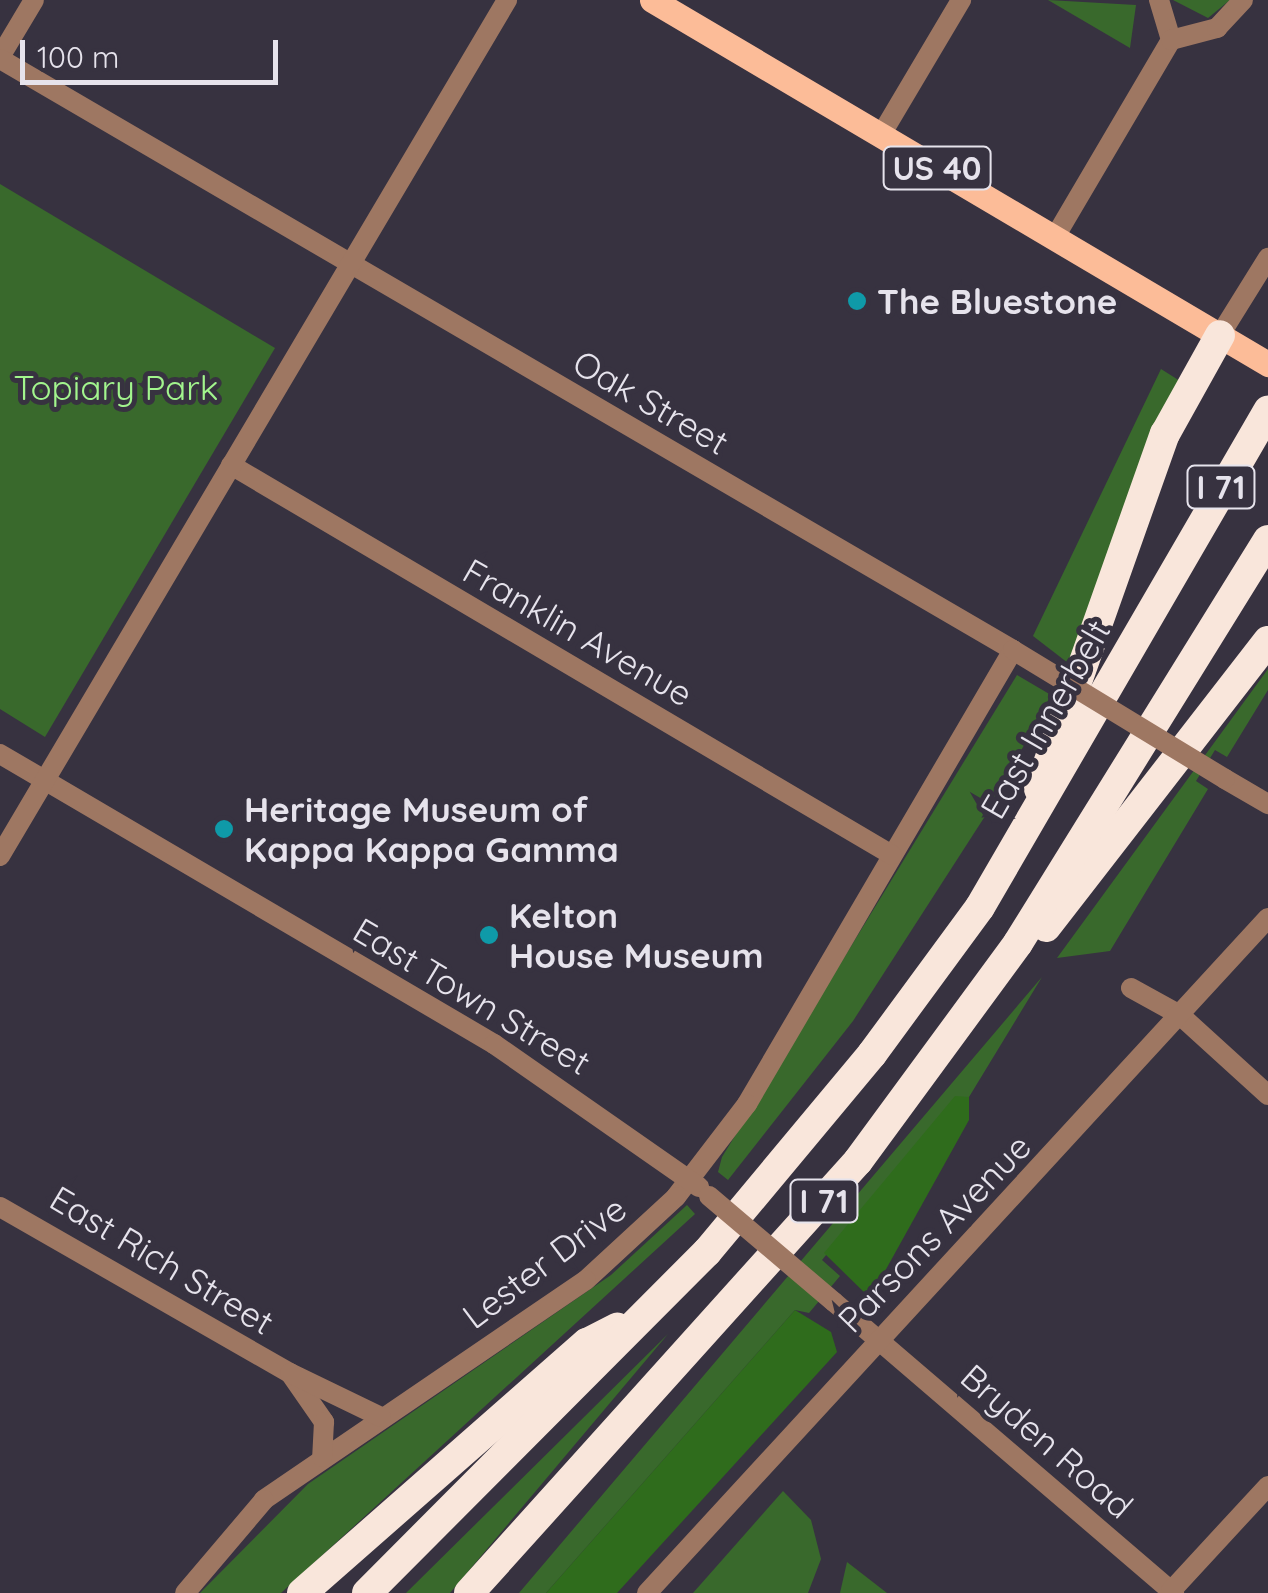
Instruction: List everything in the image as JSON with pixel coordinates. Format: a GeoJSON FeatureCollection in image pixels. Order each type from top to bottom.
{"type":"FeatureCollection","features":[{"type":"Feature","properties":{"kind":"highway"},"geometry":{"type":"LineString","coordinates":[[1030,821],[1055,722],[1166,434],[1231,342]]}},
{"type":"Feature","properties":{"kind":"highway","name":"East Innerbelt"},"geometry":{"type":"LineString","coordinates":[[872,1054],[1030,821],[1268,411]]}},
{"type":"Feature","properties":{"kind":"highway","name":"I 71"},"geometry":{"type":"LineString","coordinates":[[469,1593],[724,1319],[952,1036],[1268,540]]}},
{"type":"Feature","properties":{"kind":"highway"},"geometry":{"type":"LineString","coordinates":[[952,1036],[1092,874],[1268,641]]}},
{"type":"Feature","properties":{"kind":"highway","name":"I 71"},"geometry":{"type":"LineString","coordinates":[[367,1593],[774,1177],[872,1054]]}},
{"type":"Feature","properties":{"kind":"highway"},"geometry":{"type":"LineString","coordinates":[[302,1593],[587,1343],[646,1312]]}},
{"type":"Feature","properties":{"kind":"main road","name":"US 40"},"geometry":{"type":"LineString","coordinates":[[652,0],[1268,364]]}},
{"type":"Feature","properties":{"kind":"street"},"geometry":{"type":"LineString","coordinates":[[0,58],[34,0]]}},
{"type":"Feature","properties":{"kind":"street"},"geometry":{"type":"LineString","coordinates":[[0,856],[507,0]]}},
{"type":"Feature","properties":{"kind":"street"},"geometry":{"type":"LineString","coordinates":[[881,135],[961,0]]}},
{"type":"Feature","properties":{"kind":"street"},"geometry":{"type":"LineString","coordinates":[[1159,0],[1171,40]]}},
{"type":"Feature","properties":{"kind":"street"},"geometry":{"type":"LineString","coordinates":[[1055,237],[1171,40],[1218,28],[1242,0]]}},
{"type":"Feature","properties":{"kind":"street","name":"Oak Street"},"geometry":{"type":"LineString","coordinates":[[0,58],[1268,804]]}},
{"type":"Feature","properties":{"kind":"street"},"geometry":{"type":"LineString","coordinates":[[1231,342],[1268,258]]}},
{"type":"Feature","properties":{"kind":"street","name":"Franklin Avenue"},"geometry":{"type":"LineString","coordinates":[[231,465],[892,855]]}},
{"type":"Feature","properties":{"kind":"street","name":"Lester Drive"},"geometry":{"type":"LineString","coordinates":[[185,1593],[238,1524],[322,1457],[598,1271],[690,1180],[748,1104],[1012,650]]}},
{"type":"Feature","properties":{"kind":"street","name":"East Town Street"},"geometry":{"type":"LineString","coordinates":[[0,754],[494,1044],[690,1180],[878,1339]]}},
{"type":"Feature","properties":{"kind":"street","name":"Parsons Avenue"},"geometry":{"type":"LineString","coordinates":[[647,1593],[1268,918]]}},
{"type":"Feature","properties":{"kind":"street"},"geometry":{"type":"LineString","coordinates":[[1131,988],[1180,1014],[1268,1095]]}},
{"type":"Feature","properties":{"kind":"street","name":"East Rich Street"},"geometry":{"type":"LineString","coordinates":[[0,1207],[290,1374],[381,1417]]}},
{"type":"Feature","properties":{"kind":"street","name":"Bryden Road"},"geometry":{"type":"LineString","coordinates":[[878,1339],[1173,1592]]}},
{"type":"Feature","properties":{"kind":"street","name":"East Rich Street"},"geometry":{"type":"LineString","coordinates":[[290,1374],[324,1422],[322,1457]]}},
{"type":"Feature","properties":{"kind":"street"},"geometry":{"type":"LineString","coordinates":[[1173,1592],[1268,1486]]}},
{"type":"Feature","properties":{"kind":"green space"},"geometry":{"type":"Polygon","coordinates":[[[1048,0],[1136,5],[1130,48],[1048,0]]]}},
{"type":"Feature","properties":{"kind":"green space"},"geometry":{"type":"Polygon","coordinates":[[[1173,0],[1230,0],[1208,18],[1173,0]]]}},
{"type":"Feature","properties":{"kind":"green space","name":"Topiary Park"},"geometry":{"type":"Polygon","coordinates":[[[0,184],[275,348],[45,737],[0,709],[0,184]]]}},
{"type":"Feature","properties":{"kind":"green space"},"geometry":{"type":"Polygon","coordinates":[[[1161,369],[1180,381],[1068,663],[1033,636],[1161,369]]]}},
{"type":"Feature","properties":{"kind":"green space"},"geometry":{"type":"Polygon","coordinates":[[[1268,669],[1268,690],[1227,757],[1215,750],[1196,781],[1208,789],[1110,951],[1057,958],[1268,669]]]}},
{"type":"Feature","properties":{"kind":"green space"},"geometry":{"type":"Polygon","coordinates":[[[1017,675],[1051,695],[989,810],[853,1021],[728,1180],[718,1172],[722,1157],[1017,675]]]}},
{"type":"Feature","properties":{"kind":"green space"},"geometry":{"type":"Polygon","coordinates":[[[1042,977],[969,1097],[955,1097],[822,1260],[840,1276],[809,1313],[795,1310],[546,1593],[519,1593],[1042,977]]]}},
{"type":"Feature","properties":{"kind":"green space"},"geometry":{"type":"Polygon","coordinates":[[[955,1096],[969,1097],[969,1120],[870,1298],[824,1253],[955,1096]]]}},
{"type":"Feature","properties":{"kind":"green space"},"geometry":{"type":"Polygon","coordinates":[[[687,1205],[695,1214],[281,1593],[200,1593],[308,1484],[611,1275],[687,1205]]]}},
{"type":"Feature","properties":{"kind":"green space"},"geometry":{"type":"Polygon","coordinates":[[[795,1310],[831,1332],[837,1352],[617,1593],[546,1593],[795,1310]]]}},
{"type":"Feature","properties":{"kind":"green space"},"geometry":{"type":"Polygon","coordinates":[[[668,1334],[450,1593],[406,1593],[668,1334]]]}},
{"type":"Feature","properties":{"kind":"green space"},"geometry":{"type":"Polygon","coordinates":[[[783,1491],[811,1520],[821,1559],[808,1593],[693,1593],[783,1491]]]}},
{"type":"Feature","properties":{"kind":"green space"},"geometry":{"type":"Polygon","coordinates":[[[847,1562],[887,1593],[840,1593],[847,1562]]]}},
{"type":"Feature","properties":{"kind":"place","name":"The Bluestone"},"geometry":{"type":"Point","coordinates":[857,301]}},
{"type":"Feature","properties":{"kind":"place","name":"Heritage Museum of Kappa Kappa Gamma"},"geometry":{"type":"Point","coordinates":[224,829]}},
{"type":"Feature","properties":{"kind":"place","name":"Kelton House Museum"},"geometry":{"type":"Point","coordinates":[489,935]}}]}
